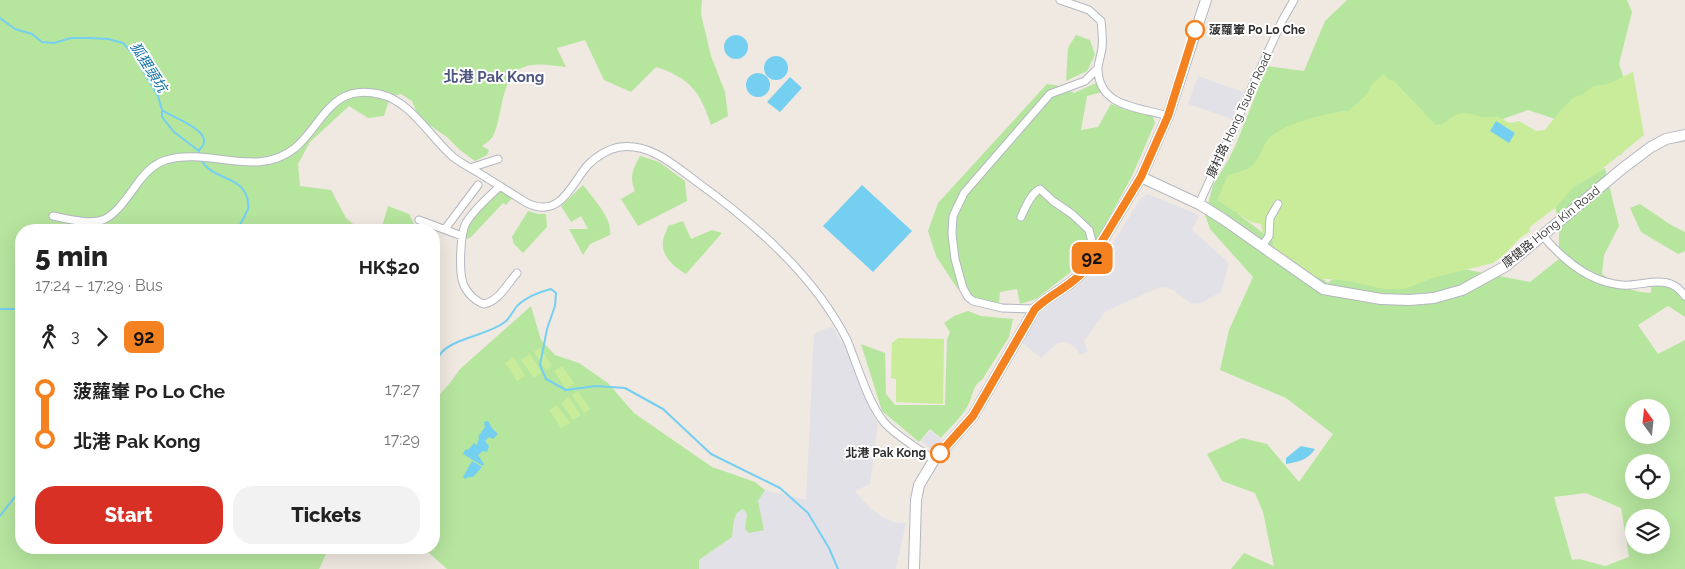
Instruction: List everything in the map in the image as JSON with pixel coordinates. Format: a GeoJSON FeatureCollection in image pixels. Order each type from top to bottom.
{"type":"FeatureCollection","features":[{"type":"Feature","properties":{"kind":"main road"},"geometry":{"type":"LineString","coordinates":[[914,569],[916,500],[919,485],[934,460],[973,416],[1035,309],[1048,297],[1076,280],[1084,271],[1141,177],[1168,116],[1206,0]]}},
{"type":"Feature","properties":{"kind":"main road","name":"康健路 Hong Kin Road"},"geometry":{"type":"LineString","coordinates":[[1141,177],[1199,204],[1224,219],[1323,290],[1381,299],[1409,300],[1434,298],[1462,290],[1506,266],[1623,168],[1651,147],[1666,139],[1685,135]]}},
{"type":"Feature","properties":{"kind":"street"},"geometry":{"type":"LineString","coordinates":[[1060,0],[1090,10],[1101,21],[1102,46],[1098,68],[1100,81],[1112,99],[1120,104],[1168,116]]}},
{"type":"Feature","properties":{"kind":"street","name":"康村路 Hong Tsuen Road"},"geometry":{"type":"LineString","coordinates":[[1199,204],[1280,26],[1294,0]]}},
{"type":"Feature","properties":{"kind":"street"},"geometry":{"type":"LineString","coordinates":[[1035,309],[1002,308],[973,301],[968,297],[963,288],[955,259],[952,234],[954,216],[964,193],[1050,94],[1084,81],[1098,68]]}},
{"type":"Feature","properties":{"kind":"street"},"geometry":{"type":"LineString","coordinates":[[53,216],[84,223],[105,219],[117,211],[148,170],[170,159],[184,156],[257,162],[276,159],[297,146],[333,105],[342,98],[358,93],[380,94],[399,102],[451,155],[538,207],[557,203],[590,163],[608,151],[617,147],[648,150],[662,157],[736,211],[786,258],[827,307],[845,335],[880,417],[890,427],[934,460]]}},
{"type":"Feature","properties":{"kind":"street"},"geometry":{"type":"LineString","coordinates":[[470,168],[498,159]]}},
{"type":"Feature","properties":{"kind":"street"},"geometry":{"type":"LineString","coordinates":[[445,229],[478,185]]}},
{"type":"Feature","properties":{"kind":"street"},"geometry":{"type":"LineString","coordinates":[[500,186],[471,216],[466,224],[462,236],[462,280],[466,290],[484,304],[492,302],[517,272]]}},
{"type":"Feature","properties":{"kind":"street"},"geometry":{"type":"LineString","coordinates":[[1020,217],[1036,190],[1042,190],[1052,201],[1072,214],[1089,230],[1095,253]]}},
{"type":"Feature","properties":{"kind":"street"},"geometry":{"type":"LineString","coordinates":[[1262,246],[1269,236],[1270,218],[1278,204]]}},
{"type":"Feature","properties":{"kind":"street"},"geometry":{"type":"LineString","coordinates":[[419,220],[431,224]]}},
{"type":"Feature","properties":{"kind":"street"},"geometry":{"type":"LineString","coordinates":[[440,227],[462,236]]}},
{"type":"Feature","properties":{"kind":"street"},"geometry":{"type":"LineString","coordinates":[[1542,235],[1566,260],[1595,278],[1619,285],[1662,281],[1677,287],[1685,296]]}},
{"type":"Feature","properties":{"kind":"shaded area"},"geometry":{"type":"Polygon","coordinates":[[[1198,76],[1243,92],[1232,119],[1188,104],[1198,76]]]}},
{"type":"Feature","properties":{"kind":"shaded area"},"geometry":{"type":"Polygon","coordinates":[[[1148,194],[1199,215],[1192,230],[1229,263],[1221,292],[1201,303],[1192,304],[1173,290],[1165,287],[1158,288],[1106,311],[1084,341],[1088,352],[1080,355],[1076,348],[1064,342],[1058,343],[1041,358],[1020,341],[1034,319],[1053,302],[1077,287],[1090,275],[1141,198],[1148,194]]]}},
{"type":"Feature","properties":{"kind":"shaded area"},"geometry":{"type":"Polygon","coordinates":[[[832,326],[845,347],[869,407],[878,423],[870,484],[855,491],[869,507],[882,517],[893,522],[906,523],[896,569],[699,569],[699,560],[732,537],[735,514],[738,510],[743,509],[747,514],[745,529],[764,530],[758,501],[765,490],[806,500],[814,334],[832,326]]]}},
{"type":"Feature","properties":{"kind":"shaded area"},"geometry":{"type":"Polygon","coordinates":[[[930,430],[942,440],[936,448],[931,449],[921,441],[930,430]]]}},
{"type":"Feature","properties":{"kind":"green space"},"geometry":{"type":"Polygon","coordinates":[[[0,0],[702,0],[701,14],[711,56],[725,92],[728,116],[711,125],[703,103],[692,87],[668,71],[656,67],[631,92],[604,80],[585,40],[557,48],[566,67],[534,65],[516,71],[506,87],[493,136],[482,146],[489,150],[487,155],[475,161],[447,137],[419,118],[412,101],[401,94],[390,97],[384,116],[368,118],[349,106],[310,142],[298,164],[300,186],[331,190],[346,218],[353,224],[15,224],[15,554],[326,554],[319,569],[0,569],[0,0]]]}},
{"type":"Feature","properties":{"kind":"green space"},"geometry":{"type":"Polygon","coordinates":[[[1347,0],[1627,0],[1632,12],[1619,64],[1641,128],[1620,156],[1612,122],[1567,123],[1528,110],[1237,213],[1328,283],[1367,250],[1530,282],[1559,259],[1559,232],[1554,197],[1605,168],[1619,226],[1604,255],[1602,274],[1620,285],[1637,291],[1651,293],[1651,283],[1666,286],[1680,293],[1685,301],[1685,317],[1668,306],[1638,325],[1658,354],[1685,340],[1685,569],[1231,569],[1244,553],[1274,566],[1263,512],[1255,493],[1222,481],[1207,454],[1242,438],[1267,444],[1299,482],[1333,434],[1286,398],[1220,370],[1229,330],[1253,277],[1210,229],[1205,215],[1213,185],[1237,142],[1267,66],[1304,71],[1325,21],[1347,0]],[[1586,493],[1554,497],[1572,560],[1579,559],[1605,566],[1629,557],[1629,554],[1670,554],[1670,509],[1625,509],[1625,532],[1621,508],[1586,493]]]}},
{"type":"Feature","properties":{"kind":"green space"},"geometry":{"type":"Polygon","coordinates":[[[1076,35],[1090,40],[1095,55],[1087,71],[1066,81],[1068,48],[1076,35]]]}},
{"type":"Feature","properties":{"kind":"green space"},"geometry":{"type":"Polygon","coordinates":[[[1633,72],[1644,135],[1596,174],[1575,186],[1556,207],[1530,227],[1529,232],[1493,263],[1433,278],[1405,289],[1383,289],[1354,282],[1321,279],[1274,252],[1273,241],[1263,234],[1261,224],[1251,222],[1217,200],[1228,175],[1251,167],[1269,138],[1275,133],[1309,119],[1341,111],[1349,111],[1367,94],[1371,85],[1383,74],[1389,80],[1394,81],[1436,125],[1464,113],[1481,117],[1497,117],[1510,123],[1519,121],[1536,131],[1545,130],[1573,98],[1583,94],[1593,86],[1608,84],[1633,72]]]}},
{"type":"Feature","properties":{"kind":"green space"},"geometry":{"type":"Polygon","coordinates":[[[1096,83],[1103,92],[1087,96],[1081,130],[1098,127],[1111,104],[1126,110],[1150,114],[1153,117],[1155,123],[1132,176],[1086,260],[1036,299],[1020,304],[1017,289],[1000,292],[999,303],[980,302],[957,288],[936,256],[928,231],[938,203],[1047,84],[1060,86],[1074,93],[1096,83]]]}},
{"type":"Feature","properties":{"kind":"green space"},"geometry":{"type":"Polygon","coordinates":[[[640,156],[659,162],[685,181],[687,201],[638,226],[621,199],[635,191],[632,181],[633,173],[640,156]]]}},
{"type":"Feature","properties":{"kind":"green space"},"geometry":{"type":"Polygon","coordinates":[[[583,185],[605,216],[610,229],[610,235],[590,244],[583,255],[569,229],[588,229],[581,216],[571,222],[561,206],[583,185]]]}},
{"type":"Feature","properties":{"kind":"green space"},"geometry":{"type":"Polygon","coordinates":[[[502,187],[514,196],[506,205],[503,203],[467,239],[464,235],[472,217],[502,187]]]}},
{"type":"Feature","properties":{"kind":"green space"},"geometry":{"type":"Polygon","coordinates":[[[1640,204],[1685,232],[1685,251],[1678,254],[1641,232],[1630,208],[1640,204]]]}},
{"type":"Feature","properties":{"kind":"green space"},"geometry":{"type":"Polygon","coordinates":[[[388,206],[409,214],[414,224],[383,224],[388,206]]]}},
{"type":"Feature","properties":{"kind":"green space"},"geometry":{"type":"Polygon","coordinates":[[[528,211],[546,214],[547,227],[523,253],[514,244],[512,237],[528,211]]]}},
{"type":"Feature","properties":{"kind":"green space"},"geometry":{"type":"Polygon","coordinates":[[[683,221],[691,239],[712,230],[722,233],[686,274],[666,257],[663,247],[668,226],[683,221]]]}},
{"type":"Feature","properties":{"kind":"green space"},"geometry":{"type":"Polygon","coordinates":[[[531,306],[541,340],[555,355],[579,363],[608,383],[634,413],[712,467],[755,482],[765,490],[758,501],[764,530],[749,533],[745,529],[747,514],[743,509],[739,511],[734,520],[732,537],[699,560],[699,569],[447,569],[430,554],[440,554],[440,394],[460,369],[531,306]]]}},
{"type":"Feature","properties":{"kind":"green space"},"geometry":{"type":"Polygon","coordinates":[[[968,311],[981,316],[1013,319],[1009,337],[982,380],[974,388],[969,403],[958,419],[941,438],[930,429],[919,442],[882,411],[861,344],[885,353],[886,394],[895,405],[945,405],[947,340],[950,332],[944,323],[954,316],[968,311]]]}},
{"type":"Feature","properties":{"kind":"green space"},"geometry":{"type":"Polygon","coordinates":[[[898,338],[944,339],[943,404],[896,402],[896,379],[891,378],[892,343],[898,338]]]}},
{"type":"Feature","properties":{"kind":"green space"},"geometry":{"type":"Polygon","coordinates":[[[540,348],[552,366],[546,370],[534,352],[540,348]]]}},
{"type":"Feature","properties":{"kind":"green space"},"geometry":{"type":"Polygon","coordinates":[[[530,354],[542,372],[534,378],[521,360],[530,354]]]}},
{"type":"Feature","properties":{"kind":"green space"},"geometry":{"type":"Polygon","coordinates":[[[514,357],[525,376],[517,381],[505,363],[514,357]]]}},
{"type":"Feature","properties":{"kind":"green space"},"geometry":{"type":"Polygon","coordinates":[[[562,366],[574,383],[566,389],[554,371],[562,366]]]}},
{"type":"Feature","properties":{"kind":"green space"},"geometry":{"type":"Polygon","coordinates":[[[578,391],[590,409],[584,413],[572,395],[578,391]]]}},
{"type":"Feature","properties":{"kind":"green space"},"geometry":{"type":"Polygon","coordinates":[[[569,397],[581,415],[573,420],[561,403],[569,397]]]}},
{"type":"Feature","properties":{"kind":"green space"},"geometry":{"type":"Polygon","coordinates":[[[557,405],[570,423],[561,428],[549,410],[557,405]]]}},
{"type":"Feature","properties":{"kind":"water"},"geometry":{"type":"Polygon","coordinates":[[[736,35],[741,36],[747,42],[747,52],[741,58],[736,59],[731,58],[725,52],[724,47],[725,42],[731,36],[736,35]]]}},
{"type":"Feature","properties":{"kind":"water"},"geometry":{"type":"Polygon","coordinates":[[[776,56],[784,60],[788,68],[784,76],[776,80],[768,76],[764,68],[768,60],[776,56]]]}},
{"type":"Feature","properties":{"kind":"water"},"geometry":{"type":"Polygon","coordinates":[[[758,73],[767,76],[770,85],[767,94],[758,97],[749,94],[746,85],[749,76],[758,73]]]}},
{"type":"Feature","properties":{"kind":"water"},"geometry":{"type":"Polygon","coordinates":[[[790,77],[802,88],[780,112],[767,102],[790,77]]]}},
{"type":"Feature","properties":{"kind":"water"},"geometry":{"type":"Polygon","coordinates":[[[1496,121],[1515,133],[1509,143],[1490,131],[1496,121]]]}},
{"type":"Feature","properties":{"kind":"water"},"geometry":{"type":"Polygon","coordinates":[[[862,185],[912,231],[873,272],[823,226],[862,185]]]}},
{"type":"Feature","properties":{"kind":"water"},"geometry":{"type":"Polygon","coordinates":[[[488,421],[498,434],[493,439],[489,437],[485,441],[489,446],[487,452],[483,451],[478,455],[484,464],[483,466],[463,454],[474,443],[477,445],[478,437],[485,427],[484,422],[488,421]]]}},
{"type":"Feature","properties":{"kind":"water"},"geometry":{"type":"Polygon","coordinates":[[[1301,446],[1315,449],[1306,458],[1286,464],[1286,458],[1301,446]]]}},
{"type":"Feature","properties":{"kind":"water"},"geometry":{"type":"Polygon","coordinates":[[[472,461],[482,467],[473,477],[465,479],[463,477],[472,461]]]}},
{"type":"Feature","properties":{"kind":"waterway","name":"狐狸頭坑"},"geometry":{"type":"LineString","coordinates":[[0,18],[15,29],[32,34],[42,42],[54,43],[71,38],[88,38],[108,39],[123,43],[133,54],[158,96],[162,117],[174,132],[199,151],[199,155]]}},
{"type":"Feature","properties":{"kind":"waterway"},"geometry":{"type":"LineString","coordinates":[[162,110],[199,131],[204,143],[199,150]]}},
{"type":"Feature","properties":{"kind":"waterway","name":"狐狸頭坑"},"geometry":{"type":"LineString","coordinates":[[201,159],[211,171],[232,181],[243,190],[247,197],[248,208],[240,224]]}},
{"type":"Feature","properties":{"kind":"waterway"},"geometry":{"type":"LineString","coordinates":[[440,355],[455,343],[498,326],[507,320],[524,300],[537,293],[551,289],[556,293],[555,306],[547,329],[540,365],[546,379],[566,390],[596,386],[625,388],[663,409],[711,454],[780,488],[808,513],[829,548],[838,569]]}},
{"type":"Feature","properties":{"kind":"waterway"},"geometry":{"type":"LineString","coordinates":[[0,309],[15,309]]}},
{"type":"Feature","properties":{"kind":"waterway"},"geometry":{"type":"LineString","coordinates":[[0,516],[15,497]]}},
{"type":"Feature","properties":{"kind":"bus line","name":"92"},"geometry":{"type":"LineString","coordinates":[[940,453],[973,416],[1035,309],[1048,297],[1073,283],[1084,271],[1136,186],[1168,116],[1195,30]]}},
{"type":"Feature","properties":{"kind":"place","name":"菠蘿輋 Po Lo Che"},"geometry":{"type":"Point","coordinates":[1195,30]}},
{"type":"Feature","properties":{"kind":"place","name":"北港 Pak Kong"},"geometry":{"type":"Point","coordinates":[940,453]}},
{"type":"Feature","properties":{"kind":"district","name":"北港 Pak Kong"},"geometry":{"type":"Point","coordinates":[494,77]}}]}
